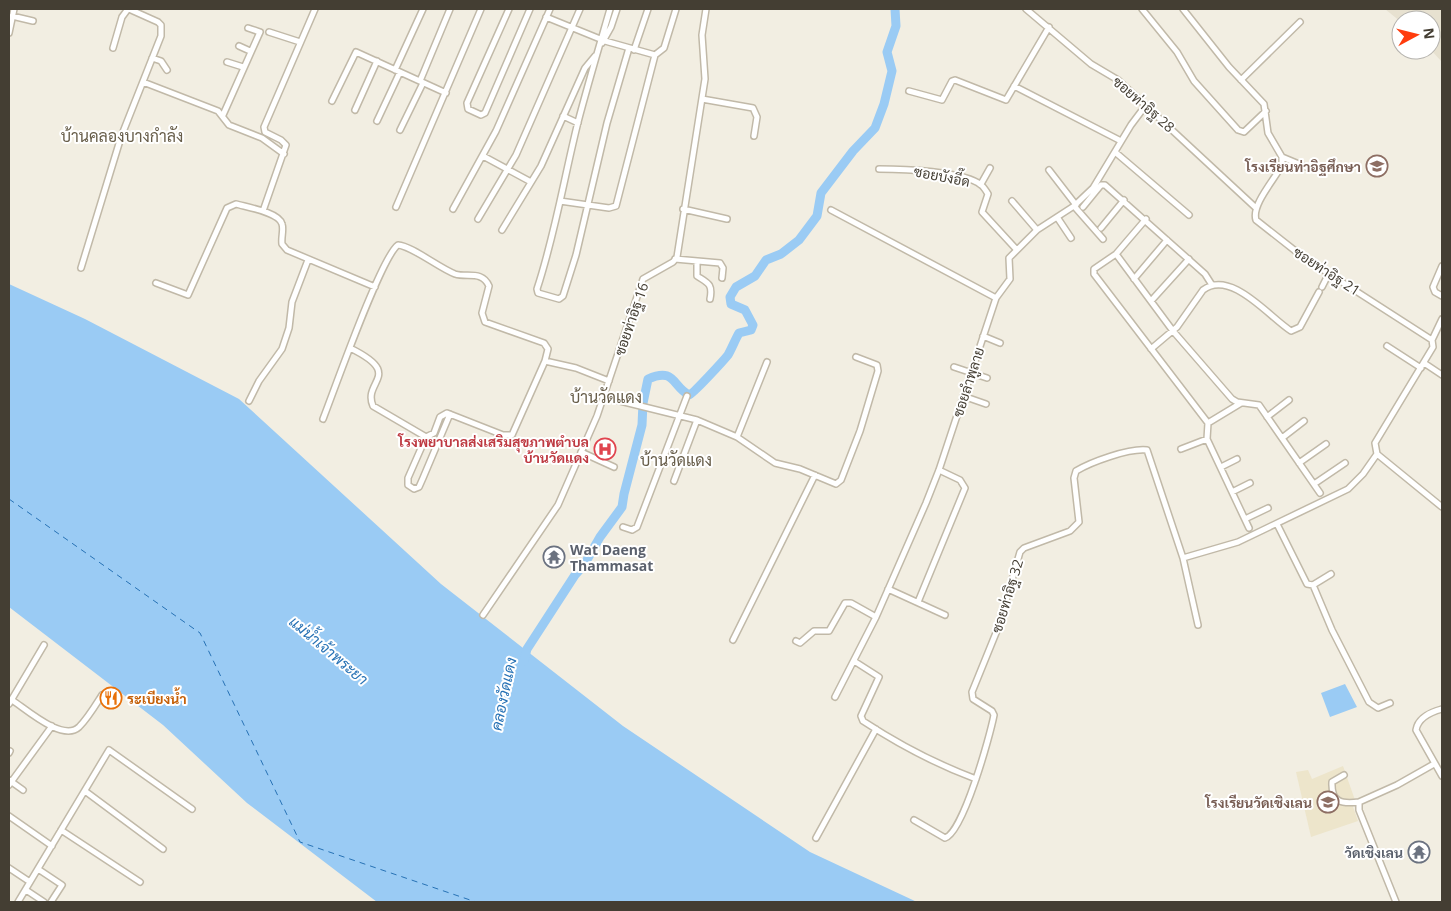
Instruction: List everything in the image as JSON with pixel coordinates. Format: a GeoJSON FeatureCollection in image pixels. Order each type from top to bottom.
{"type":"FeatureCollection","features":[{"type":"Feature","properties":{"kind":"street"},"geometry":{"type":"LineString","coordinates":[[9,33],[14,9]]}},
{"type":"Feature","properties":{"kind":"street"},"geometry":{"type":"LineString","coordinates":[[81,268],[121,138],[161,36],[161,25],[129,9],[122,17],[112,48]]}},
{"type":"Feature","properties":{"kind":"street"},"geometry":{"type":"LineString","coordinates":[[263,211],[284,154],[284,142],[265,132],[264,127],[315,9]]}},
{"type":"Feature","properties":{"kind":"street"},"geometry":{"type":"LineString","coordinates":[[377,121],[423,9]]}},
{"type":"Feature","properties":{"kind":"street"},"geometry":{"type":"LineString","coordinates":[[400,130],[422,82],[450,9]]}},
{"type":"Feature","properties":{"kind":"street"},"geometry":{"type":"LineString","coordinates":[[396,207],[481,9]]}},
{"type":"Feature","properties":{"kind":"street"},"geometry":{"type":"LineString","coordinates":[[509,9],[467,103],[468,109],[481,115],[485,114],[530,9]]}},
{"type":"Feature","properties":{"kind":"street"},"geometry":{"type":"LineString","coordinates":[[453,209],[484,156],[550,9]]}},
{"type":"Feature","properties":{"kind":"street"},"geometry":{"type":"LineString","coordinates":[[478,219],[507,169],[580,9]]}},
{"type":"Feature","properties":{"kind":"street"},"geometry":{"type":"LineString","coordinates":[[601,41],[610,9]]}},
{"type":"Feature","properties":{"kind":"street"},"geometry":{"type":"LineString","coordinates":[[617,9],[595,56],[537,289],[538,292],[560,299],[563,296],[571,273],[607,123],[631,49],[648,9]]}},
{"type":"Feature","properties":{"kind":"street"},"geometry":{"type":"LineString","coordinates":[[560,201],[609,208],[616,206],[655,55],[666,43],[676,9]]}},
{"type":"Feature","properties":{"kind":"street"},"geometry":{"type":"LineString","coordinates":[[706,9],[702,35],[706,69],[675,260],[720,263],[723,268],[722,278]]}},
{"type":"Feature","properties":{"kind":"street","name":"ซอยท่าอิฐ 28"},"geometry":{"type":"LineString","coordinates":[[1026,9],[1091,64],[1118,80],[1256,208]]}},
{"type":"Feature","properties":{"kind":"street"},"geometry":{"type":"LineString","coordinates":[[1142,9],[1177,52],[1194,81],[1238,130],[1244,132],[1248,130],[1266,111]]}},
{"type":"Feature","properties":{"kind":"street"},"geometry":{"type":"LineString","coordinates":[[1183,9],[1241,80],[1264,104],[1268,133],[1282,158],[1306,167]]}},
{"type":"Feature","properties":{"kind":"street"},"geometry":{"type":"LineString","coordinates":[[12,16],[32,21]]}},
{"type":"Feature","properties":{"kind":"street"},"geometry":{"type":"LineString","coordinates":[[546,18],[601,41],[655,55]]}},
{"type":"Feature","properties":{"kind":"street"},"geometry":{"type":"LineString","coordinates":[[1241,80],[1300,22]]}},
{"type":"Feature","properties":{"kind":"street"},"geometry":{"type":"LineString","coordinates":[[909,91],[942,100],[955,80],[1006,100],[1049,27]]}},
{"type":"Feature","properties":{"kind":"street"},"geometry":{"type":"LineString","coordinates":[[223,115],[243,66],[260,32],[248,28]]}},
{"type":"Feature","properties":{"kind":"street"},"geometry":{"type":"LineString","coordinates":[[269,32],[300,42]]}},
{"type":"Feature","properties":{"kind":"street"},"geometry":{"type":"LineString","coordinates":[[239,46],[250,52]]}},
{"type":"Feature","properties":{"kind":"street"},"geometry":{"type":"LineString","coordinates":[[332,101],[354,53],[358,52],[446,93]]}},
{"type":"Feature","properties":{"kind":"street"},"geometry":{"type":"LineString","coordinates":[[502,230],[541,166],[585,68],[595,56]]}},
{"type":"Feature","properties":{"kind":"street"},"geometry":{"type":"LineString","coordinates":[[152,58],[161,61],[167,70]]}},
{"type":"Feature","properties":{"kind":"street"},"geometry":{"type":"LineString","coordinates":[[355,110],[377,61]]}},
{"type":"Feature","properties":{"kind":"street"},"geometry":{"type":"LineString","coordinates":[[227,62],[243,66]]}},
{"type":"Feature","properties":{"kind":"street"},"geometry":{"type":"LineString","coordinates":[[143,82],[223,115],[229,125],[262,138],[284,154]]}},
{"type":"Feature","properties":{"kind":"street"},"geometry":{"type":"LineString","coordinates":[[1014,86],[1120,141]]}},
{"type":"Feature","properties":{"kind":"street"},"geometry":{"type":"LineString","coordinates":[[702,99],[753,108],[756,117],[754,136]]}},
{"type":"Feature","properties":{"kind":"street","name":"ซอยลำพูลาย"},"geometry":{"type":"LineString","coordinates":[[835,697],[876,617],[939,470],[996,298],[1010,279],[1009,258],[1037,230],[1075,205],[1093,188],[1120,141],[1146,105]]}},
{"type":"Feature","properties":{"kind":"street"},"geometry":{"type":"LineString","coordinates":[[563,116],[578,123]]}},
{"type":"Feature","properties":{"kind":"street"},"geometry":{"type":"LineString","coordinates":[[1114,152],[1190,215]]}},
{"type":"Feature","properties":{"kind":"street"},"geometry":{"type":"LineString","coordinates":[[484,156],[531,182]]}},
{"type":"Feature","properties":{"kind":"street"},"geometry":{"type":"LineString","coordinates":[[1256,208],[1279,171],[1282,158]]}},
{"type":"Feature","properties":{"kind":"street"},"geometry":{"type":"LineString","coordinates":[[981,184],[990,168]]}},
{"type":"Feature","properties":{"kind":"street","name":"ซอยบังอี๊ด"},"geometry":{"type":"LineString","coordinates":[[879,169],[915,169],[981,184],[988,194],[982,212],[1017,250]]}},
{"type":"Feature","properties":{"kind":"street"},"geometry":{"type":"LineString","coordinates":[[1049,170],[1102,239]]}},
{"type":"Feature","properties":{"kind":"street"},"geometry":{"type":"LineString","coordinates":[[1083,207],[1104,184],[1146,219],[1189,259],[1205,274],[1212,285]]}},
{"type":"Feature","properties":{"kind":"street"},"geometry":{"type":"LineString","coordinates":[[1101,228],[1124,200]]}},
{"type":"Feature","properties":{"kind":"street"},"geometry":{"type":"LineString","coordinates":[[1012,201],[1037,230]]}},
{"type":"Feature","properties":{"kind":"street"},"geometry":{"type":"LineString","coordinates":[[156,283],[188,295],[227,208],[236,204],[263,211],[275,216],[282,222],[281,240],[284,247],[308,260],[376,287]]}},
{"type":"Feature","properties":{"kind":"street","name":"ซอยท่าอิฐ 21"},"geometry":{"type":"LineString","coordinates":[[1256,208],[1254,217],[1259,224],[1329,273],[1432,340]]}},
{"type":"Feature","properties":{"kind":"street"},"geometry":{"type":"LineString","coordinates":[[683,209],[727,219]]}},
{"type":"Feature","properties":{"kind":"street"},"geometry":{"type":"LineString","coordinates":[[831,210],[996,298]]}},
{"type":"Feature","properties":{"kind":"street"},"geometry":{"type":"LineString","coordinates":[[1057,217],[1071,238]]}},
{"type":"Feature","properties":{"kind":"street"},"geometry":{"type":"LineString","coordinates":[[1146,219],[1116,254],[1094,269],[1094,274],[1208,423],[1207,439],[1249,528]]}},
{"type":"Feature","properties":{"kind":"street"},"geometry":{"type":"LineString","coordinates":[[1134,279],[1167,240]]}},
{"type":"Feature","properties":{"kind":"street"},"geometry":{"type":"LineString","coordinates":[[323,419],[376,287],[392,251],[400,245],[454,273],[480,277],[489,286],[482,313],[485,322],[544,343],[548,349],[545,361],[512,434],[503,435],[450,414],[442,415],[434,433],[426,437],[408,478],[408,485],[414,489],[419,487],[450,414]]}},
{"type":"Feature","properties":{"kind":"street"},"geometry":{"type":"LineString","coordinates":[[1116,254],[1173,331],[1232,399],[1241,403],[1258,405],[1320,493]]}},
{"type":"Feature","properties":{"kind":"street"},"geometry":{"type":"LineString","coordinates":[[1151,301],[1189,259]]}},
{"type":"Feature","properties":{"kind":"street"},"geometry":{"type":"LineString","coordinates":[[249,402],[259,381],[282,349],[289,328],[292,302],[308,260]]}},
{"type":"Feature","properties":{"kind":"street","name":"ซอยท่าอิฐ 16"},"geometry":{"type":"LineString","coordinates":[[483,615],[555,511],[604,397],[643,279],[675,260]]}},
{"type":"Feature","properties":{"kind":"street"},"geometry":{"type":"LineString","coordinates":[[697,261],[696,274],[710,284],[710,299]]}},
{"type":"Feature","properties":{"kind":"street"},"geometry":{"type":"LineString","coordinates":[[1442,266],[1433,287],[1435,292],[1442,296]]}},
{"type":"Feature","properties":{"kind":"street"},"geometry":{"type":"LineString","coordinates":[[1151,349],[1173,331],[1203,290],[1212,285],[1242,292],[1291,331],[1300,327],[1329,273]]}},
{"type":"Feature","properties":{"kind":"street"},"geometry":{"type":"LineString","coordinates":[[1198,625],[1183,558],[1238,542],[1277,524],[1317,502],[1348,489],[1363,474],[1376,454],[1376,443],[1433,347],[1432,340],[1442,319]]}},
{"type":"Feature","properties":{"kind":"street"},"geometry":{"type":"LineString","coordinates":[[983,336],[1000,343]]}},
{"type":"Feature","properties":{"kind":"street"},"geometry":{"type":"LineString","coordinates":[[1387,346],[1442,375]]}},
{"type":"Feature","properties":{"kind":"street"},"geometry":{"type":"LineString","coordinates":[[350,348],[368,358],[377,368],[379,377],[371,400],[373,406],[426,437]]}},
{"type":"Feature","properties":{"kind":"street"},"geometry":{"type":"LineString","coordinates":[[604,397],[697,420],[737,437],[775,463],[800,469],[836,484],[840,482],[860,431],[878,368],[873,362],[856,357]]}},
{"type":"Feature","properties":{"kind":"street"},"geometry":{"type":"LineString","coordinates":[[545,361],[576,368],[609,381]]}},
{"type":"Feature","properties":{"kind":"street"},"geometry":{"type":"LineString","coordinates":[[737,437],[767,362]]}},
{"type":"Feature","properties":{"kind":"street"},"geometry":{"type":"LineString","coordinates":[[954,367],[986,378]]}},
{"type":"Feature","properties":{"kind":"street"},"geometry":{"type":"LineString","coordinates":[[623,526],[634,530],[637,528],[687,396]]}},
{"type":"Feature","properties":{"kind":"street"},"geometry":{"type":"LineString","coordinates":[[963,396],[986,404]]}},
{"type":"Feature","properties":{"kind":"street"},"geometry":{"type":"LineString","coordinates":[[1267,416],[1289,400]]}},
{"type":"Feature","properties":{"kind":"street"},"geometry":{"type":"LineString","coordinates":[[1208,423],[1241,403]]}},
{"type":"Feature","properties":{"kind":"street"},"geometry":{"type":"LineString","coordinates":[[674,480],[697,420]]}},
{"type":"Feature","properties":{"kind":"street"},"geometry":{"type":"LineString","coordinates":[[1282,438],[1304,421]]}},
{"type":"Feature","properties":{"kind":"street"},"geometry":{"type":"LineString","coordinates":[[1181,449],[1207,439]]}},
{"type":"Feature","properties":{"kind":"street"},"geometry":{"type":"LineString","coordinates":[[1299,463],[1326,444]]}},
{"type":"Feature","properties":{"kind":"street","name":"ซอยท่าอิฐ 32"},"geometry":{"type":"LineString","coordinates":[[914,820],[943,838],[950,836],[958,824],[976,779],[994,715],[992,711],[972,699],[972,692],[998,628],[1020,552],[1024,548],[1070,531],[1079,522],[1074,478],[1076,471],[1091,464],[1128,453],[1147,450],[1183,558]]}},
{"type":"Feature","properties":{"kind":"street"},"geometry":{"type":"LineString","coordinates":[[581,452],[614,467]]}},
{"type":"Feature","properties":{"kind":"street"},"geometry":{"type":"LineString","coordinates":[[1376,454],[1442,507]]}},
{"type":"Feature","properties":{"kind":"street"},"geometry":{"type":"LineString","coordinates":[[1221,468],[1237,459]]}},
{"type":"Feature","properties":{"kind":"street"},"geometry":{"type":"LineString","coordinates":[[1314,484],[1345,463]]}},
{"type":"Feature","properties":{"kind":"street"},"geometry":{"type":"LineString","coordinates":[[918,602],[965,488],[960,480],[939,470]]}},
{"type":"Feature","properties":{"kind":"street"},"geometry":{"type":"LineString","coordinates":[[733,640],[815,475]]}},
{"type":"Feature","properties":{"kind":"street"},"geometry":{"type":"LineString","coordinates":[[1232,492],[1250,483]]}},
{"type":"Feature","properties":{"kind":"street"},"geometry":{"type":"LineString","coordinates":[[1245,519],[1268,508]]}},
{"type":"Feature","properties":{"kind":"street"},"geometry":{"type":"LineString","coordinates":[[1277,524],[1307,584],[1313,586],[1332,630],[1369,702],[1375,708],[1390,703]]}},
{"type":"Feature","properties":{"kind":"street"},"geometry":{"type":"LineString","coordinates":[[1313,586],[1331,574]]}},
{"type":"Feature","properties":{"kind":"street"},"geometry":{"type":"LineString","coordinates":[[888,589],[945,615]]}},
{"type":"Feature","properties":{"kind":"street"},"geometry":{"type":"LineString","coordinates":[[796,641],[801,642],[814,631],[829,631],[845,604],[851,603],[876,617]]}},
{"type":"Feature","properties":{"kind":"street"},"geometry":{"type":"LineString","coordinates":[[44,646],[10,702],[52,726],[68,732],[78,728],[102,695]]}},
{"type":"Feature","properties":{"kind":"street"},"geometry":{"type":"LineString","coordinates":[[854,661],[879,677],[861,718],[876,729],[946,767],[976,779]]}},
{"type":"Feature","properties":{"kind":"street"},"geometry":{"type":"LineString","coordinates":[[1442,709],[1428,714],[1416,726],[1418,736],[1442,776]]}},
{"type":"Feature","properties":{"kind":"street"},"geometry":{"type":"LineString","coordinates":[[23,790],[10,782],[52,726]]}},
{"type":"Feature","properties":{"kind":"street"},"geometry":{"type":"LineString","coordinates":[[816,838],[876,729]]}},
{"type":"Feature","properties":{"kind":"street"},"geometry":{"type":"LineString","coordinates":[[18,902],[109,750],[192,809]]}},
{"type":"Feature","properties":{"kind":"street"},"geometry":{"type":"LineString","coordinates":[[1344,775],[1332,782],[1332,789],[1338,802],[1341,804],[1359,802],[1397,785],[1434,764]]}},
{"type":"Feature","properties":{"kind":"street"},"geometry":{"type":"LineString","coordinates":[[85,791],[163,849]]}},
{"type":"Feature","properties":{"kind":"street"},"geometry":{"type":"LineString","coordinates":[[1359,802],[1359,810],[1396,902]]}},
{"type":"Feature","properties":{"kind":"street"},"geometry":{"type":"LineString","coordinates":[[9,816],[52,846]]}},
{"type":"Feature","properties":{"kind":"street"},"geometry":{"type":"LineString","coordinates":[[61,830],[140,882]]}},
{"type":"Feature","properties":{"kind":"street"},"geometry":{"type":"LineString","coordinates":[[9,868],[30,882]]}},
{"type":"Feature","properties":{"kind":"street"},"geometry":{"type":"LineString","coordinates":[[38,869],[62,885],[51,902]]}},
{"type":"Feature","properties":{"kind":"street"},"geometry":{"type":"LineString","coordinates":[[26,890],[44,902]]}},
{"type":"Feature","properties":{"kind":"shaded area"},"geometry":{"type":"Polygon","coordinates":[[[1385,9],[1442,9],[1442,62],[1440,60],[1441,10],[1391,10],[1391,14],[1385,9]]]}},
{"type":"Feature","properties":{"kind":"shaded area","name":"โรงเรียนวัดเชิงเลน"},"geometry":{"type":"Polygon","coordinates":[[[1343,766],[1355,800],[1352,804],[1358,821],[1311,837],[1296,772],[1308,770],[1312,779],[1343,766]]]}},
{"type":"Feature","properties":{"kind":"water","name":"แม่น้ำเจ้าพระยา"},"geometry":{"type":"Polygon","coordinates":[[[9,284],[85,319],[239,399],[441,584],[623,726],[810,852],[917,902],[377,902],[247,803],[163,725],[9,607],[9,284]]]}},
{"type":"Feature","properties":{"kind":"water"},"geometry":{"type":"Polygon","coordinates":[[[1345,684],[1357,707],[1330,717],[1321,693],[1345,684]]]}},
{"type":"Feature","properties":{"kind":"waterway","name":"คลองวัดแดง"},"geometry":{"type":"LineString","coordinates":[[524,661],[527,649],[575,575],[584,565],[600,537],[622,507],[642,425],[643,403],[648,379],[663,375],[668,376],[689,395],[728,355],[739,333],[751,330],[753,325],[745,310],[731,304],[730,297],[736,287],[755,276],[766,260],[781,254],[799,240],[817,216],[821,193],[853,151],[875,128],[884,104],[892,71],[887,52],[896,26],[895,9]]}},
{"type":"Feature","properties":{"kind":"ferry route"},"geometry":{"type":"LineString","coordinates":[[9,499],[200,633],[300,842],[476,902]]}},
{"type":"Feature","properties":{"kind":"place","name":"โรงเรียนท่าอิฐศึกษา"},"geometry":{"type":"Point","coordinates":[1377,166]}},
{"type":"Feature","properties":{"kind":"place","name":"โรงพยาบาลส่งเสริมสุขภาพตำบล บ้านวัดแดง"},"geometry":{"type":"Point","coordinates":[605,449]}},
{"type":"Feature","properties":{"kind":"place","name":"Wat Daeng Thammasat"},"geometry":{"type":"Point","coordinates":[554,557]}},
{"type":"Feature","properties":{"kind":"place","name":"ระเบียงน้ำ"},"geometry":{"type":"Point","coordinates":[111,698]}},
{"type":"Feature","properties":{"kind":"place","name":"โรงเรียนวัดเชิงเลน"},"geometry":{"type":"Point","coordinates":[1328,802]}},
{"type":"Feature","properties":{"kind":"place","name":"วัดเชิงเลน"},"geometry":{"type":"Point","coordinates":[1419,852]}},
{"type":"Feature","properties":{"kind":"district","name":"บ้านคลองบางกำลัง"},"geometry":{"type":"Point","coordinates":[122,136]}},
{"type":"Feature","properties":{"kind":"district","name":"บ้านวัดแดง"},"geometry":{"type":"Point","coordinates":[606,397]}},
{"type":"Feature","properties":{"kind":"district","name":"บ้านวัดแดง"},"geometry":{"type":"Point","coordinates":[676,460]}}]}
